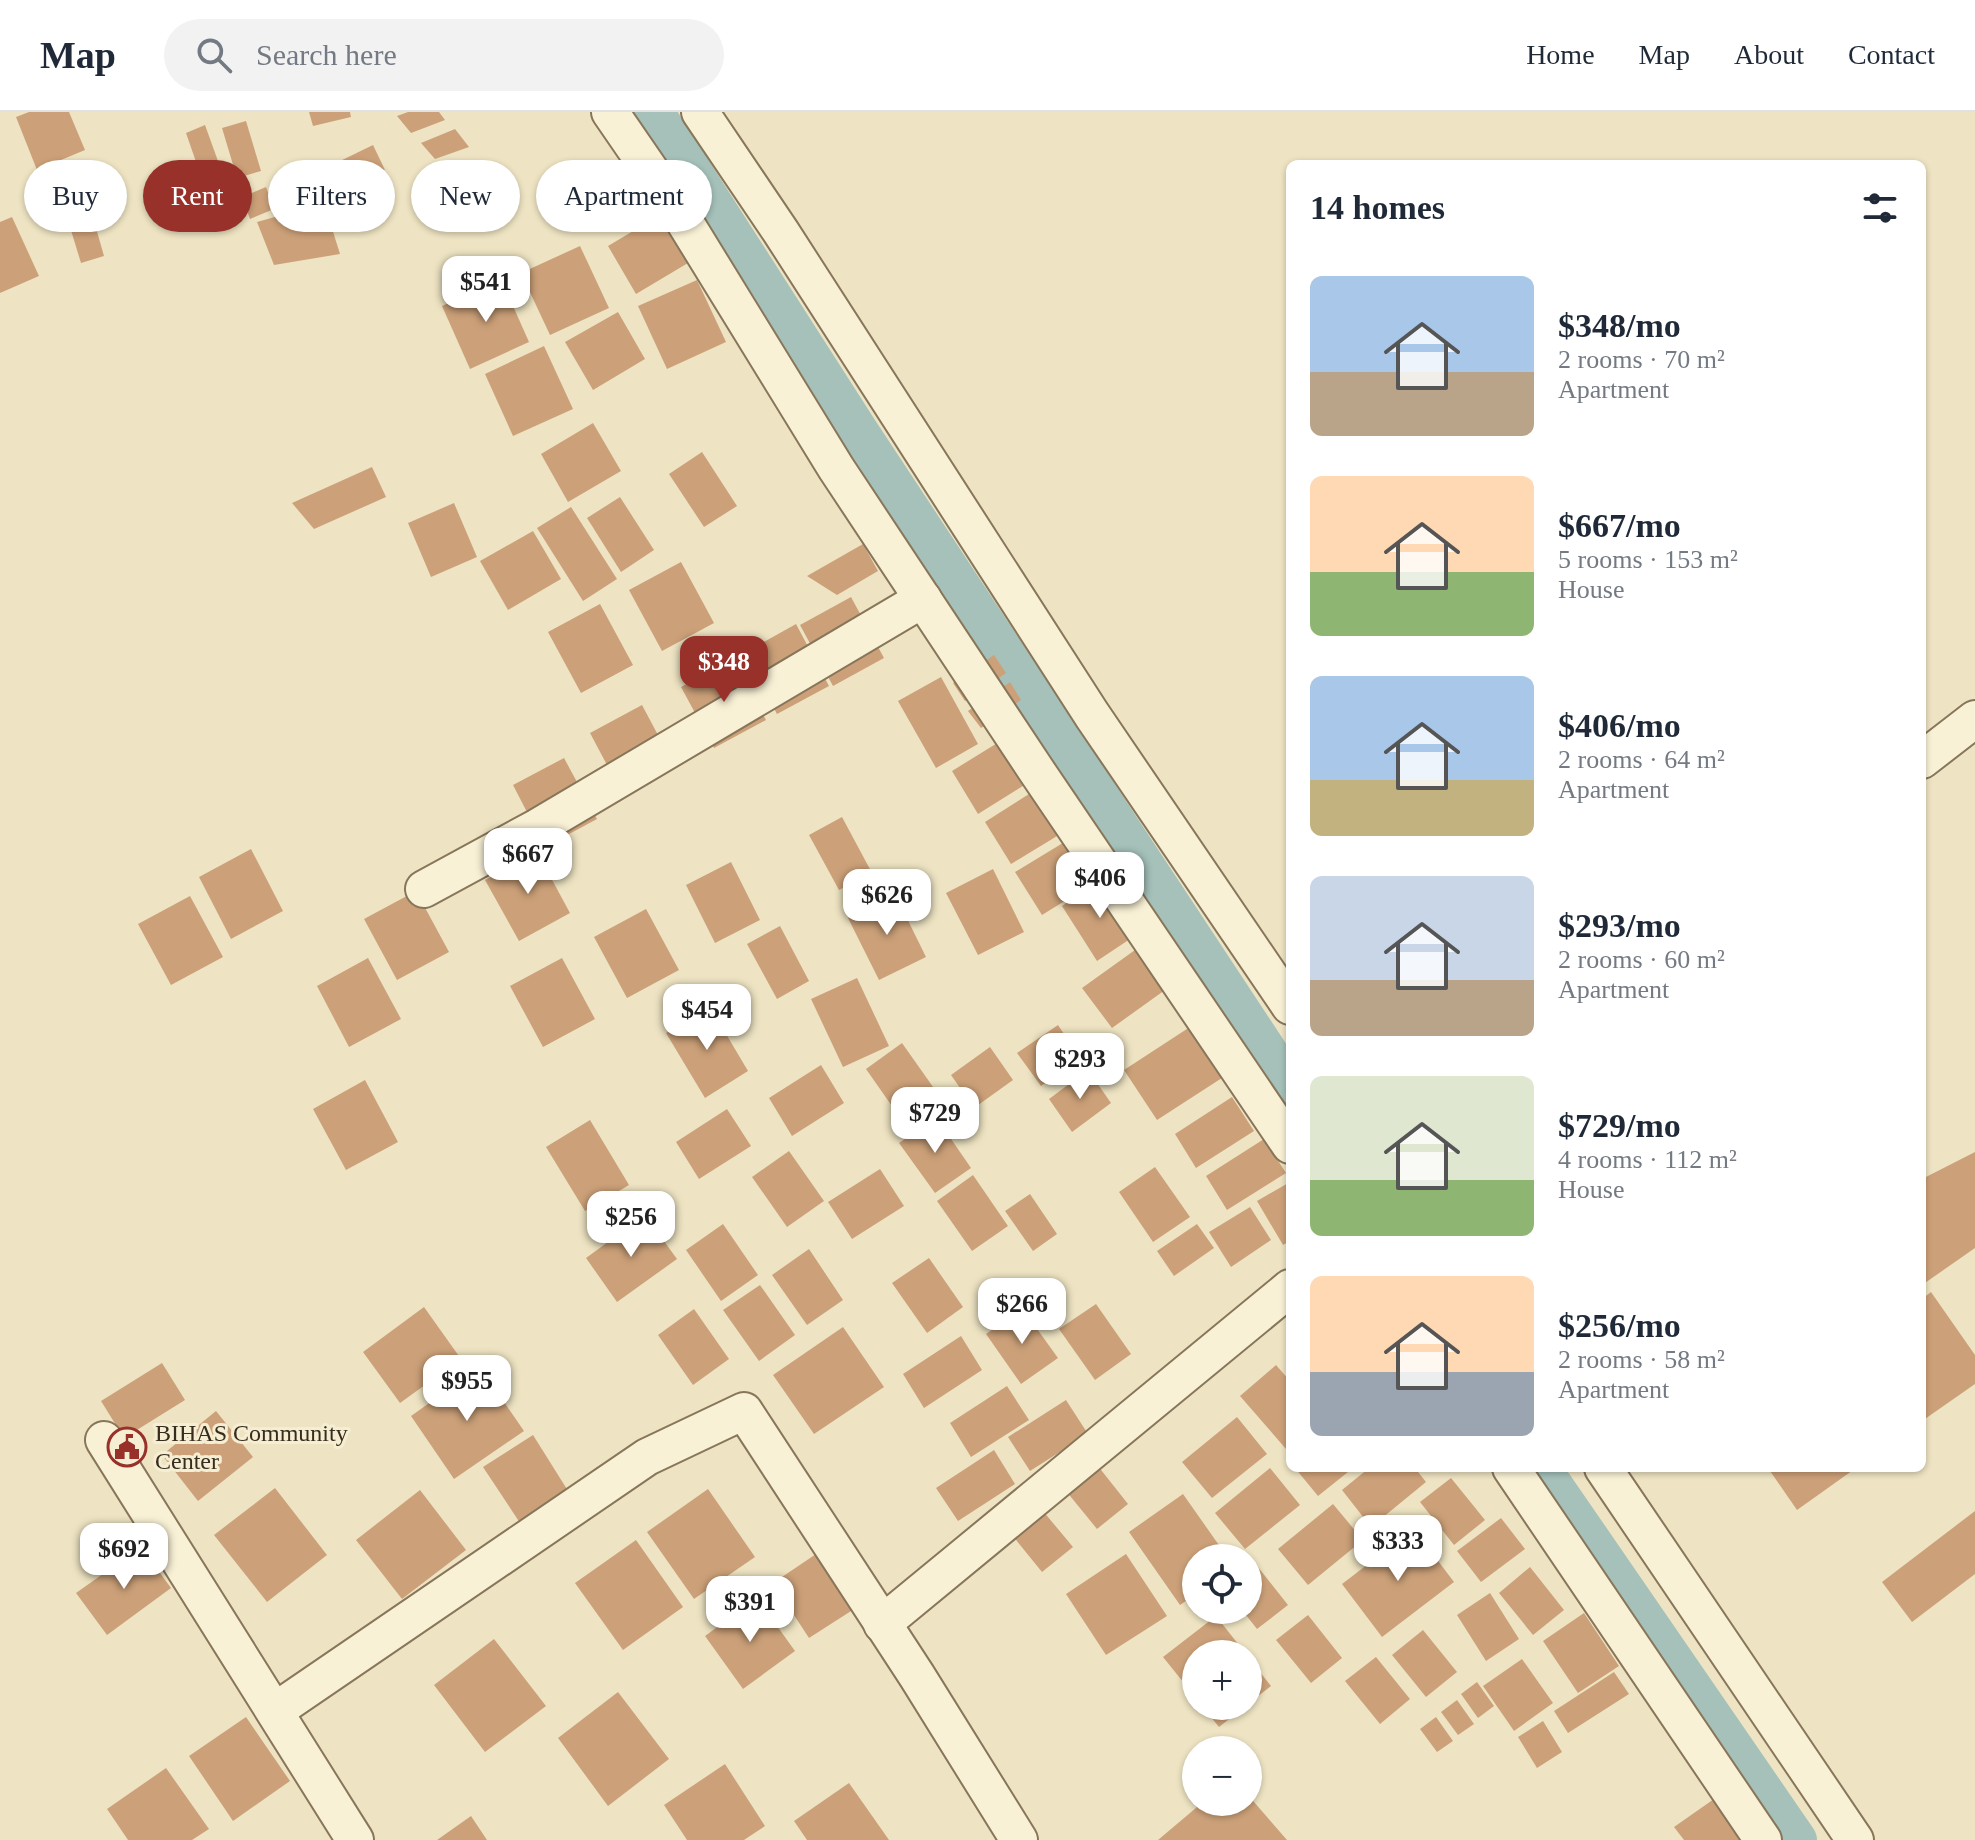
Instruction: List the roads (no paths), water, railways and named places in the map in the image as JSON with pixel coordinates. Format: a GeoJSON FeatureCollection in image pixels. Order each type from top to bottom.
{"type":"FeatureCollection","features":[{"type":"Feature","properties":{"kind":"street"},"geometry":{"type":"LineString","coordinates":[[610,112],[678,211],[836,468],[1286,1139]]}},
{"type":"Feature","properties":{"kind":"street"},"geometry":{"type":"LineString","coordinates":[[700,112],[781,232],[1092,715],[1286,1000]]}},
{"type":"Feature","properties":{"kind":"street"},"geometry":{"type":"LineString","coordinates":[[424,889],[551,819],[923,599]]}},
{"type":"Feature","properties":{"kind":"street"},"geometry":{"type":"LineString","coordinates":[[1926,757],[1975,719]]}},
{"type":"Feature","properties":{"kind":"street"},"geometry":{"type":"LineString","coordinates":[[882,1624],[1286,1291]]}},
{"type":"Feature","properties":{"kind":"street"},"geometry":{"type":"LineString","coordinates":[[275,1711],[647,1457],[744,1411],[1019,1840]]}},
{"type":"Feature","properties":{"kind":"street"},"geometry":{"type":"LineString","coordinates":[[104,1440],[355,1840]]}},
{"type":"Feature","properties":{"kind":"street"},"geometry":{"type":"LineString","coordinates":[[1514,1472],[1763,1840]]}},
{"type":"Feature","properties":{"kind":"street"},"geometry":{"type":"LineString","coordinates":[[1606,1472],[1855,1840]]}},
{"type":"Feature","properties":{"kind":"waterway"},"geometry":{"type":"LineString","coordinates":[[654,112],[857,429],[1286,1080]]}},
{"type":"Feature","properties":{"kind":"waterway"},"geometry":{"type":"LineString","coordinates":[[1544,1472],[1797,1840]]}},
{"type":"Feature","properties":{"kind":"place","name":"BIHAS Community Center"},"geometry":{"type":"Point","coordinates":[127,1447]}}]}
